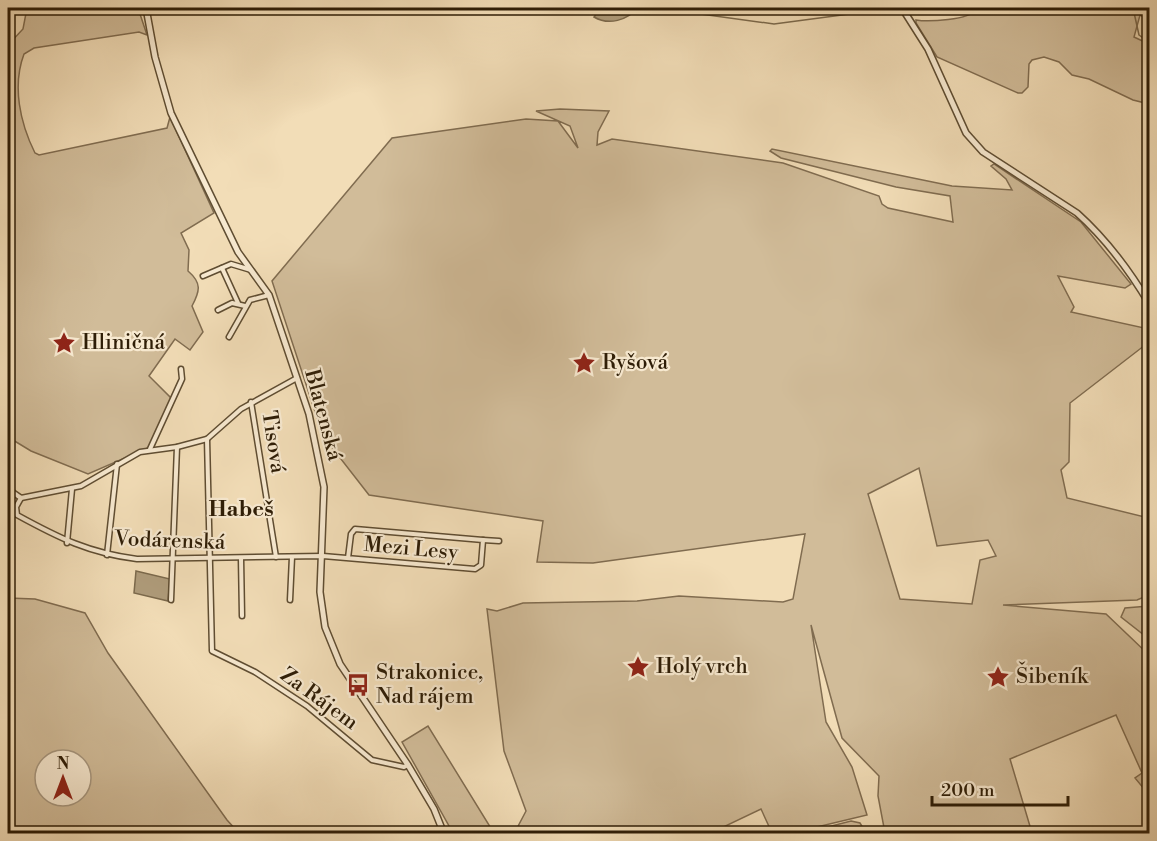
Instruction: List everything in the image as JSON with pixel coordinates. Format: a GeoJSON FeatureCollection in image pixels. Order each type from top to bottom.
{"type":"FeatureCollection","features":[{"type":"Feature","properties":{"kind":"street","name":"Blatenská"},"geometry":{"type":"LineString","coordinates":[[146,8],[155,57],[171,113],[225,227],[269,295],[297,378],[321,464],[324,487],[320,592],[325,627],[340,664],[408,765],[434,809],[444,834]]}},
{"type":"Feature","properties":{"kind":"street"},"geometry":{"type":"LineString","coordinates":[[902,8],[928,49],[966,133],[983,152],[1077,213],[1090,225],[1113,250],[1149,305]]}},
{"type":"Feature","properties":{"kind":"street"},"geometry":{"type":"LineString","coordinates":[[203,276],[231,264],[252,271]]}},
{"type":"Feature","properties":{"kind":"street"},"geometry":{"type":"LineString","coordinates":[[222,268],[238,303]]}},
{"type":"Feature","properties":{"kind":"street"},"geometry":{"type":"LineString","coordinates":[[229,337],[245,306],[253,298],[269,295]]}},
{"type":"Feature","properties":{"kind":"street"},"geometry":{"type":"LineString","coordinates":[[218,310],[232,303],[245,306]]}},
{"type":"Feature","properties":{"kind":"street"},"geometry":{"type":"LineString","coordinates":[[150,449],[182,379],[181,369]]}},
{"type":"Feature","properties":{"kind":"street"},"geometry":{"type":"LineString","coordinates":[[8,489],[21,498],[72,489],[150,449],[177,447],[207,439],[251,402],[297,378]]}},
{"type":"Feature","properties":{"kind":"street","name":"Tisová"},"geometry":{"type":"LineString","coordinates":[[251,402],[276,557]]}},
{"type":"Feature","properties":{"kind":"street"},"geometry":{"type":"LineString","coordinates":[[207,439],[209,559]]}},
{"type":"Feature","properties":{"kind":"street"},"geometry":{"type":"LineString","coordinates":[[171,600],[177,447]]}},
{"type":"Feature","properties":{"kind":"street"},"geometry":{"type":"LineString","coordinates":[[107,555],[117,464]]}},
{"type":"Feature","properties":{"kind":"street"},"geometry":{"type":"LineString","coordinates":[[67,543],[72,489]]}},
{"type":"Feature","properties":{"kind":"street","name":"Vodárenská"},"geometry":{"type":"LineString","coordinates":[[21,498],[16,507],[17,515],[67,543],[107,555],[172,560],[323,556]]}},
{"type":"Feature","properties":{"kind":"street","name":"Mezi Lesy"},"geometry":{"type":"LineString","coordinates":[[348,558],[351,534],[355,529],[499,541]]}},
{"type":"Feature","properties":{"kind":"street","name":"Mezi Lesy"},"geometry":{"type":"LineString","coordinates":[[323,556],[475,569],[481,565],[483,540]]}},
{"type":"Feature","properties":{"kind":"street"},"geometry":{"type":"LineString","coordinates":[[290,600],[292,557]]}},
{"type":"Feature","properties":{"kind":"street","name":"Vodárenská"},"geometry":{"type":"LineString","coordinates":[[240,558],[242,616]]}},
{"type":"Feature","properties":{"kind":"street","name":"Za Rájem"},"geometry":{"type":"LineString","coordinates":[[209,559],[212,651],[255,672],[307,706],[372,760],[404,767],[408,765]]}},
{"type":"Feature","properties":{"kind":"shaded area"},"geometry":{"type":"Polygon","coordinates":[[[27,8],[138,8],[147,35],[139,32],[34,48],[24,54],[20,66],[19,104],[25,129],[35,153],[39,155],[167,128],[170,117],[214,213],[181,233],[189,250],[188,271],[198,283],[197,296],[192,306],[203,332],[190,350],[175,339],[149,376],[173,400],[148,448],[88,474],[31,451],[8,437],[8,45],[23,29],[27,8]]]}},
{"type":"Feature","properties":{"kind":"shaded area"},"geometry":{"type":"Polygon","coordinates":[[[601,8],[638,8],[629,16],[606,21],[594,17],[601,8]]]}},
{"type":"Feature","properties":{"kind":"shaded area"},"geometry":{"type":"Polygon","coordinates":[[[1149,8],[1149,20],[1140,15],[1134,37],[1149,44],[1149,104],[1133,100],[1089,79],[1072,75],[1059,62],[1044,57],[1032,60],[1029,64],[1028,87],[1022,93],[1018,93],[937,57],[916,23],[916,20],[957,18],[975,10],[1149,8]]]}},
{"type":"Feature","properties":{"kind":"shaded area"},"geometry":{"type":"Polygon","coordinates":[[[560,109],[609,111],[598,132],[597,145],[612,139],[783,163],[879,196],[882,204],[888,208],[953,222],[950,196],[896,187],[781,158],[770,151],[772,149],[952,186],[1012,190],[1006,179],[991,166],[994,164],[1081,222],[1131,284],[1125,288],[1058,276],[1074,307],[1071,312],[1149,329],[1149,342],[1070,403],[1069,462],[1061,470],[1067,498],[1149,518],[1149,595],[1137,600],[1003,605],[1106,614],[1149,655],[1149,795],[1135,778],[1142,773],[1116,715],[1010,759],[1032,833],[885,833],[878,796],[879,776],[842,738],[811,625],[826,722],[852,767],[867,815],[792,833],[772,833],[761,809],[719,829],[721,833],[453,833],[402,742],[428,726],[492,830],[516,830],[526,811],[504,751],[487,609],[497,611],[523,603],[637,601],[679,596],[783,602],[793,599],[805,534],[593,563],[537,562],[543,521],[369,495],[323,436],[272,281],[392,138],[526,119],[558,121],[578,148],[570,126],[536,111],[560,109]],[[919,468],[868,494],[900,599],[972,604],[980,560],[996,556],[988,540],[937,546],[919,468]]]}},
{"type":"Feature","properties":{"kind":"shaded area"},"geometry":{"type":"Polygon","coordinates":[[[136,571],[170,579],[168,601],[134,593],[136,571]]]}},
{"type":"Feature","properties":{"kind":"shaded area"},"geometry":{"type":"Polygon","coordinates":[[[8,598],[35,599],[85,613],[108,653],[227,820],[238,832],[246,833],[8,833],[8,598]]]}},
{"type":"Feature","properties":{"kind":"shaded area"},"geometry":{"type":"Polygon","coordinates":[[[1150,606],[1149,639],[1121,617],[1125,608],[1150,606]]]}},
{"type":"Feature","properties":{"kind":"shaded area"},"geometry":{"type":"Polygon","coordinates":[[[851,821],[860,823],[866,833],[804,833],[851,821]]]}},
{"type":"Feature","properties":{"kind":"waterway"},"geometry":{"type":"LineString","coordinates":[[657,8],[774,24],[895,8]]}},
{"type":"Feature","properties":{"kind":"waterway"},"geometry":{"type":"LineString","coordinates":[[1133,8],[1139,35],[1150,43]]}},
{"type":"Feature","properties":{"kind":"place","name":"Hliničná"},"geometry":{"type":"Point","coordinates":[64,343]}},
{"type":"Feature","properties":{"kind":"place","name":"Ryšová"},"geometry":{"type":"Point","coordinates":[584,363]}},
{"type":"Feature","properties":{"kind":"place","name":"Holý vrch"},"geometry":{"type":"Point","coordinates":[638,667]}},
{"type":"Feature","properties":{"kind":"place","name":"Šibeník"},"geometry":{"type":"Point","coordinates":[998,677]}},
{"type":"Feature","properties":{"kind":"place","name":"Strakonice, Nad rájem"},"geometry":{"type":"Point","coordinates":[358,685]}},
{"type":"Feature","properties":{"kind":"district","name":"Habeš"},"geometry":{"type":"Point","coordinates":[241,509]}}]}
